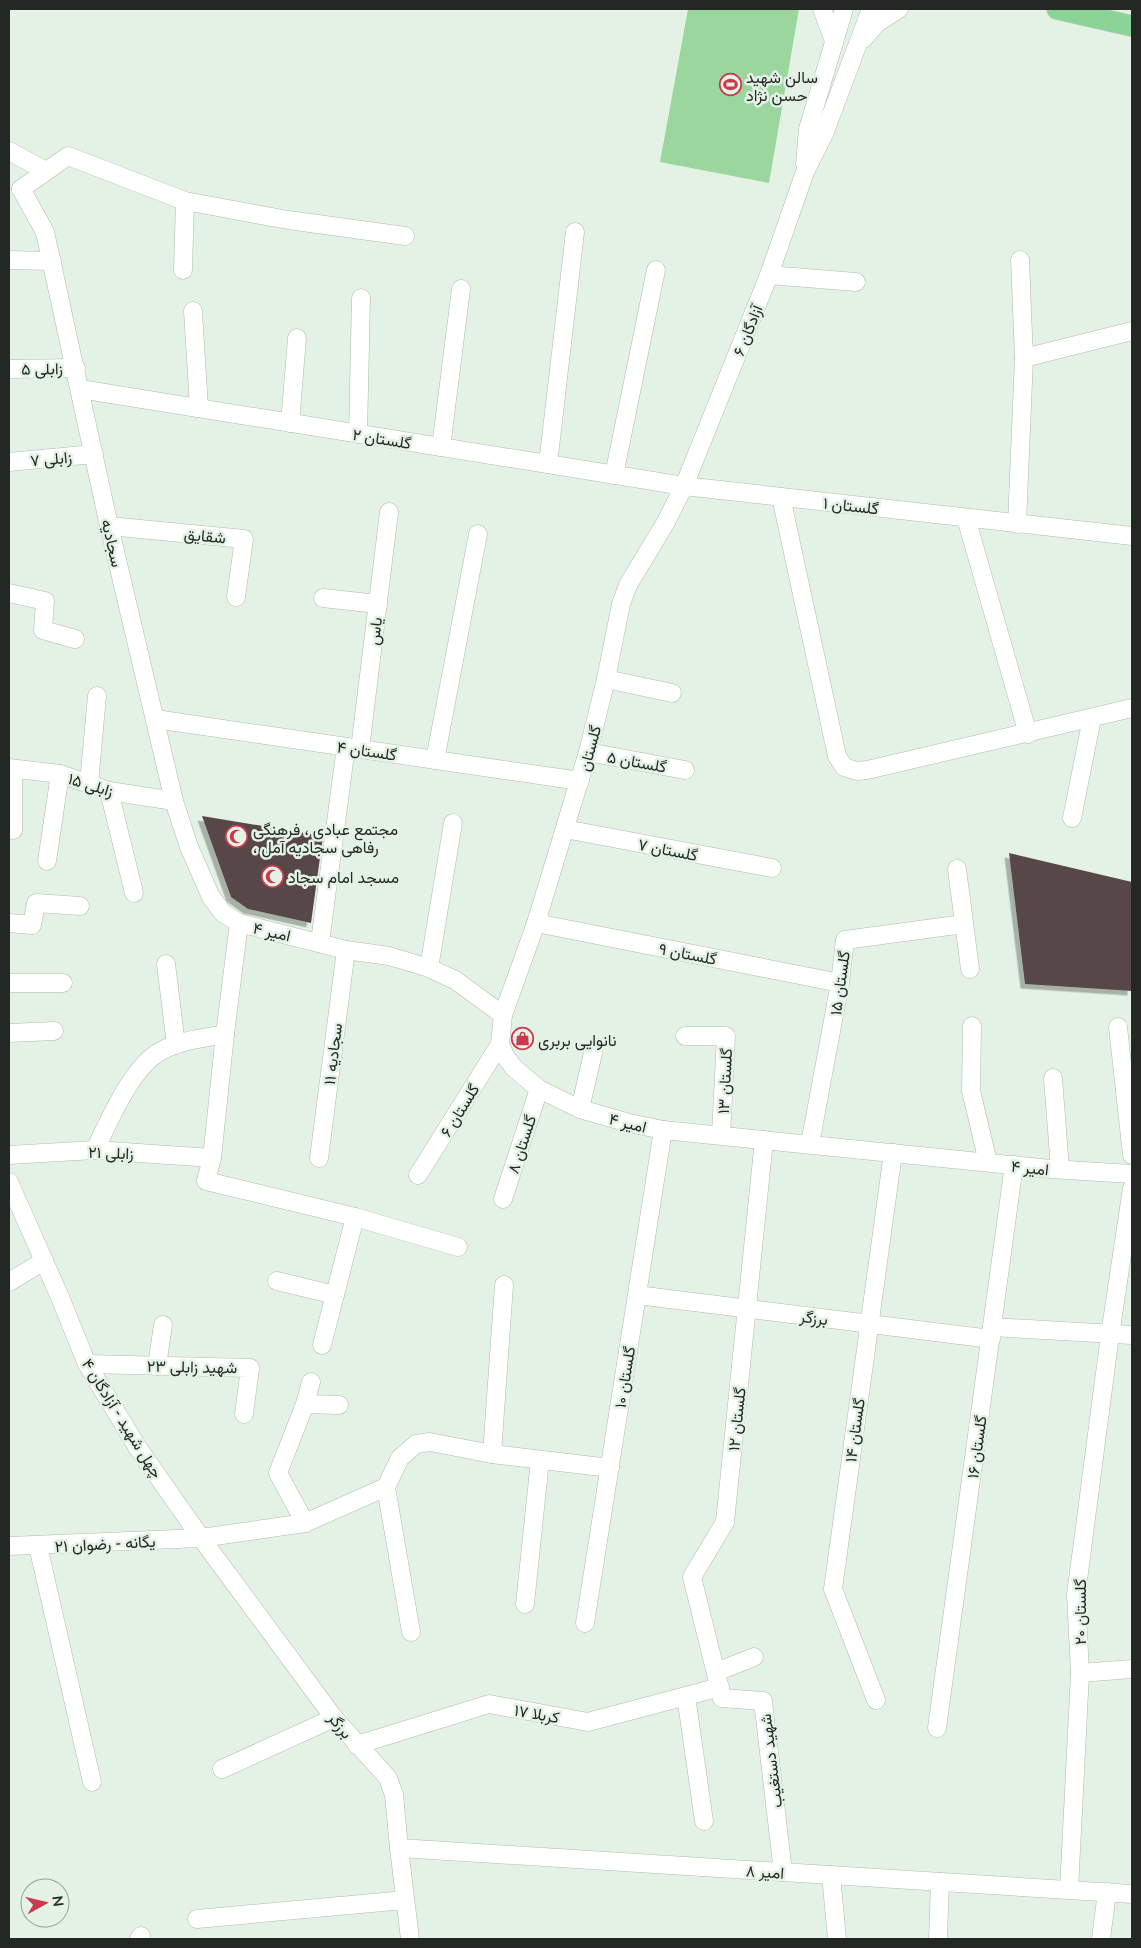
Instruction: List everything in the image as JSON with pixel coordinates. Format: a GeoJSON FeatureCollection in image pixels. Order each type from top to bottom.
{"type":"FeatureCollection","features":[{"type":"Feature","properties":{"kind":"main road"},"geometry":{"type":"LineString","coordinates":[[1057,9],[1132,26]]}},
{"type":"Feature","properties":{"kind":"street"},"geometry":{"type":"LineString","coordinates":[[822,9],[834,41]]}},
{"type":"Feature","properties":{"kind":"street","name":"آزادگان ۶"},"geometry":{"type":"LineString","coordinates":[[804,172],[808,129],[844,9]]}},
{"type":"Feature","properties":{"kind":"street","name":"آزادگان ۶"},"geometry":{"type":"LineString","coordinates":[[684,486],[769,275],[804,172],[824,134],[871,9]]}},
{"type":"Feature","properties":{"kind":"street"},"geometry":{"type":"LineString","coordinates":[[857,45],[877,23],[899,9]]}},
{"type":"Feature","properties":{"kind":"street"},"geometry":{"type":"LineString","coordinates":[[9,151],[46,171]]}},
{"type":"Feature","properties":{"kind":"street"},"geometry":{"type":"LineString","coordinates":[[15,188],[68,156],[185,201],[288,220],[405,236]]}},
{"type":"Feature","properties":{"kind":"street","name":"سجادیه"},"geometry":{"type":"LineString","coordinates":[[15,188],[45,232],[109,526],[174,800],[189,847],[211,897]]}},
{"type":"Feature","properties":{"kind":"street"},"geometry":{"type":"LineString","coordinates":[[183,270],[185,201]]}},
{"type":"Feature","properties":{"kind":"street"},"geometry":{"type":"LineString","coordinates":[[548,464],[575,232]]}},
{"type":"Feature","properties":{"kind":"street"},"geometry":{"type":"LineString","coordinates":[[9,260],[52,260]]}},
{"type":"Feature","properties":{"kind":"street"},"geometry":{"type":"LineString","coordinates":[[1018,524],[1024,358],[1020,260]]}},
{"type":"Feature","properties":{"kind":"street"},"geometry":{"type":"LineString","coordinates":[[614,475],[656,270]]}},
{"type":"Feature","properties":{"kind":"street"},"geometry":{"type":"LineString","coordinates":[[769,275],[856,282]]}},
{"type":"Feature","properties":{"kind":"street"},"geometry":{"type":"LineString","coordinates":[[441,447],[461,289]]}},
{"type":"Feature","properties":{"kind":"street"},"geometry":{"type":"LineString","coordinates":[[358,434],[361,298]]}},
{"type":"Feature","properties":{"kind":"street"},"geometry":{"type":"LineString","coordinates":[[193,312],[198,408]]}},
{"type":"Feature","properties":{"kind":"street"},"geometry":{"type":"LineString","coordinates":[[1024,358],[1132,331]]}},
{"type":"Feature","properties":{"kind":"street"},"geometry":{"type":"LineString","coordinates":[[290,423],[297,338]]}},
{"type":"Feature","properties":{"kind":"street","name":"زابلی ۵"},"geometry":{"type":"LineString","coordinates":[[9,369],[76,368]]}},
{"type":"Feature","properties":{"kind":"street","name":"گلستان ۲"},"geometry":{"type":"LineString","coordinates":[[80,389],[684,486]]}},
{"type":"Feature","properties":{"kind":"street","name":"زابلی ۷"},"geometry":{"type":"LineString","coordinates":[[9,462],[94,454]]}},
{"type":"Feature","properties":{"kind":"street","name":"گلستان ۱"},"geometry":{"type":"LineString","coordinates":[[684,486],[1132,536]]}},
{"type":"Feature","properties":{"kind":"street","name":"گلستان"},"geometry":{"type":"LineString","coordinates":[[503,1016],[536,923],[580,781],[606,679],[621,604],[628,585],[666,522],[684,486]]}},
{"type":"Feature","properties":{"kind":"street"},"geometry":{"type":"LineString","coordinates":[[781,497],[837,756],[844,767],[857,771],[867,770],[1028,734],[1132,708]]}},
{"type":"Feature","properties":{"kind":"street","name":"یاس"},"geometry":{"type":"LineString","coordinates":[[320,942],[378,604],[389,512]]}},
{"type":"Feature","properties":{"kind":"street"},"geometry":{"type":"LineString","coordinates":[[966,518],[1028,734]]}},
{"type":"Feature","properties":{"kind":"street","name":"شقایق"},"geometry":{"type":"LineString","coordinates":[[109,526],[244,539],[236,597]]}},
{"type":"Feature","properties":{"kind":"street"},"geometry":{"type":"LineString","coordinates":[[436,760],[478,534]]}},
{"type":"Feature","properties":{"kind":"street"},"geometry":{"type":"LineString","coordinates":[[9,593],[45,601],[43,630],[75,639]]}},
{"type":"Feature","properties":{"kind":"street"},"geometry":{"type":"LineString","coordinates":[[323,598],[378,604]]}},
{"type":"Feature","properties":{"kind":"street"},"geometry":{"type":"LineString","coordinates":[[606,679],[672,693]]}},
{"type":"Feature","properties":{"kind":"street"},"geometry":{"type":"LineString","coordinates":[[89,783],[98,696]]}},
{"type":"Feature","properties":{"kind":"street"},"geometry":{"type":"LineString","coordinates":[[1072,818],[1092,718]]}},
{"type":"Feature","properties":{"kind":"street","name":"گلستان ۴"},"geometry":{"type":"LineString","coordinates":[[155,719],[580,781]]}},
{"type":"Feature","properties":{"kind":"street","name":"گلستان ۵"},"geometry":{"type":"LineString","coordinates":[[588,752],[686,770]]}},
{"type":"Feature","properties":{"kind":"street"},"geometry":{"type":"LineString","coordinates":[[11,768],[12,830]]}},
{"type":"Feature","properties":{"kind":"street","name":"زابلی ۱۵"},"geometry":{"type":"LineString","coordinates":[[11,768],[60,774],[109,791],[174,800]]}},
{"type":"Feature","properties":{"kind":"street"},"geometry":{"type":"LineString","coordinates":[[47,861],[60,774]]}},
{"type":"Feature","properties":{"kind":"street"},"geometry":{"type":"LineString","coordinates":[[109,791],[134,893]]}},
{"type":"Feature","properties":{"kind":"street"},"geometry":{"type":"LineString","coordinates":[[429,968],[453,823]]}},
{"type":"Feature","properties":{"kind":"street","name":"گلستان ۷"},"geometry":{"type":"LineString","coordinates":[[565,829],[772,868]]}},
{"type":"Feature","properties":{"kind":"street"},"geometry":{"type":"LineString","coordinates":[[957,869],[970,969]]}},
{"type":"Feature","properties":{"kind":"street","name":"امیر ۴"},"geometry":{"type":"LineString","coordinates":[[211,897],[223,913],[238,923],[346,950],[389,956],[429,968],[455,980],[503,1016]]}},
{"type":"Feature","properties":{"kind":"street"},"geometry":{"type":"LineString","coordinates":[[9,923],[32,925],[36,903],[80,906]]}},
{"type":"Feature","properties":{"kind":"street"},"geometry":{"type":"LineString","coordinates":[[238,923],[212,1158],[206,1181],[355,1217],[458,1247]]}},
{"type":"Feature","properties":{"kind":"street","name":"گلستان ۹"},"geometry":{"type":"LineString","coordinates":[[536,923],[840,983]]}},
{"type":"Feature","properties":{"kind":"street","name":"گلستان ۱۵"},"geometry":{"type":"LineString","coordinates":[[810,1144],[840,983],[845,940],[964,924]]}},
{"type":"Feature","properties":{"kind":"street","name":"سجادیه ۱۱"},"geometry":{"type":"LineString","coordinates":[[319,1158],[346,950]]}},
{"type":"Feature","properties":{"kind":"street"},"geometry":{"type":"LineString","coordinates":[[166,964],[176,1045]]}},
{"type":"Feature","properties":{"kind":"street"},"geometry":{"type":"LineString","coordinates":[[9,983],[63,984]]}},
{"type":"Feature","properties":{"kind":"street"},"geometry":{"type":"LineString","coordinates":[[500,1044],[503,1016]]}},
{"type":"Feature","properties":{"kind":"street"},"geometry":{"type":"LineString","coordinates":[[972,1026],[971,1091],[988,1162]]}},
{"type":"Feature","properties":{"kind":"street"},"geometry":{"type":"LineString","coordinates":[[1118,1027],[1132,1155]]}},
{"type":"Feature","properties":{"kind":"street"},"geometry":{"type":"LineString","coordinates":[[9,1034],[54,1031]]}},
{"type":"Feature","properties":{"kind":"street"},"geometry":{"type":"LineString","coordinates":[[95,1150],[114,1110],[140,1068],[160,1051],[176,1045],[225,1034]]}},
{"type":"Feature","properties":{"kind":"street","name":"گلستان ۱۳"},"geometry":{"type":"LineString","coordinates":[[686,1036],[726,1036],[721,1135]]}},
{"type":"Feature","properties":{"kind":"street","name":"امیر ۴"},"geometry":{"type":"LineString","coordinates":[[500,1044],[514,1068],[539,1090],[580,1109],[663,1130],[1014,1165],[1132,1174]]}},
{"type":"Feature","properties":{"kind":"street","name":"گلستان ۶"},"geometry":{"type":"LineString","coordinates":[[418,1176],[500,1044]]}},
{"type":"Feature","properties":{"kind":"street"},"geometry":{"type":"LineString","coordinates":[[580,1109],[593,1053]]}},
{"type":"Feature","properties":{"kind":"street"},"geometry":{"type":"LineString","coordinates":[[1053,1078],[1060,1169]]}},
{"type":"Feature","properties":{"kind":"street","name":"گلستان ۸"},"geometry":{"type":"LineString","coordinates":[[503,1199],[539,1090]]}},
{"type":"Feature","properties":{"kind":"street","name":"گلستان ۱۰"},"geometry":{"type":"LineString","coordinates":[[585,1623],[663,1130]]}},
{"type":"Feature","properties":{"kind":"street","name":"گلستان ۱۲"},"geometry":{"type":"LineString","coordinates":[[718,1680],[692,1576],[725,1522],[764,1140]]}},
{"type":"Feature","properties":{"kind":"street","name":"زابلی ۲۱"},"geometry":{"type":"LineString","coordinates":[[9,1155],[95,1150],[212,1158]]}},
{"type":"Feature","properties":{"kind":"street","name":"گلستان ۱۴"},"geometry":{"type":"LineString","coordinates":[[876,1700],[833,1589],[893,1153]]}},
{"type":"Feature","properties":{"kind":"street","name":"گلستان ۱۶"},"geometry":{"type":"LineString","coordinates":[[937,1728],[1014,1165]]}},
{"type":"Feature","properties":{"kind":"street","name":"چهل شهید - آزادگان ۴"},"geometry":{"type":"LineString","coordinates":[[9,1182],[87,1364],[138,1448],[201,1538]]}},
{"type":"Feature","properties":{"kind":"street","name":"گلستان ۲۰"},"geometry":{"type":"LineString","coordinates":[[1069,1890],[1080,1673],[1076,1596],[1110,1335],[1132,1188]]}},
{"type":"Feature","properties":{"kind":"street"},"geometry":{"type":"LineString","coordinates":[[322,1345],[355,1217]]}},
{"type":"Feature","properties":{"kind":"street"},"geometry":{"type":"LineString","coordinates":[[9,1282],[44,1261]]}},
{"type":"Feature","properties":{"kind":"street"},"geometry":{"type":"LineString","coordinates":[[277,1281],[335,1295]]}},
{"type":"Feature","properties":{"kind":"street"},"geometry":{"type":"LineString","coordinates":[[492,1454],[504,1285]]}},
{"type":"Feature","properties":{"kind":"street","name":"برزگر"},"geometry":{"type":"LineString","coordinates":[[637,1295],[869,1324],[991,1333],[1132,1335]]}},
{"type":"Feature","properties":{"kind":"street"},"geometry":{"type":"LineString","coordinates":[[157,1366],[163,1326]]}},
{"type":"Feature","properties":{"kind":"street","name":"شهید زابلی ۲۳"},"geometry":{"type":"LineString","coordinates":[[87,1364],[250,1368],[244,1414]]}},
{"type":"Feature","properties":{"kind":"street"},"geometry":{"type":"LineString","coordinates":[[305,1523],[278,1473],[305,1404],[311,1382]]}},
{"type":"Feature","properties":{"kind":"street"},"geometry":{"type":"LineString","coordinates":[[305,1404],[339,1406]]}},
{"type":"Feature","properties":{"kind":"street"},"geometry":{"type":"LineString","coordinates":[[411,1632],[386,1487],[400,1458],[416,1444],[430,1442],[492,1454],[610,1468]]}},
{"type":"Feature","properties":{"kind":"street"},"geometry":{"type":"LineString","coordinates":[[525,1604],[540,1460]]}},
{"type":"Feature","properties":{"kind":"street","name":"یگانه - رضوان ۲۱"},"geometry":{"type":"LineString","coordinates":[[9,1546],[201,1538],[305,1523],[386,1487]]}},
{"type":"Feature","properties":{"kind":"street","name":"برزگر"},"geometry":{"type":"LineString","coordinates":[[201,1538],[334,1718],[388,1778],[394,1795],[410,1939]]}},
{"type":"Feature","properties":{"kind":"street"},"geometry":{"type":"LineString","coordinates":[[38,1546],[92,1782]]}},
{"type":"Feature","properties":{"kind":"street","name":"کربلا ۱۷"},"geometry":{"type":"LineString","coordinates":[[357,1745],[489,1704],[588,1722],[686,1696],[718,1680],[754,1658]]}},
{"type":"Feature","properties":{"kind":"street"},"geometry":{"type":"LineString","coordinates":[[1080,1673],[1132,1669]]}},
{"type":"Feature","properties":{"kind":"street","name":"شهید دستغیب"},"geometry":{"type":"LineString","coordinates":[[718,1680],[722,1698],[763,1701],[783,1872]]}},
{"type":"Feature","properties":{"kind":"street"},"geometry":{"type":"LineString","coordinates":[[686,1696],[704,1821]]}},
{"type":"Feature","properties":{"kind":"street"},"geometry":{"type":"LineString","coordinates":[[222,1769],[334,1718]]}},
{"type":"Feature","properties":{"kind":"street","name":"امیر ۸"},"geometry":{"type":"LineString","coordinates":[[399,1848],[1132,1894]]}},
{"type":"Feature","properties":{"kind":"street"},"geometry":{"type":"LineString","coordinates":[[831,1875],[837,1939]]}},
{"type":"Feature","properties":{"kind":"street"},"geometry":{"type":"LineString","coordinates":[[938,1939],[940,1882]]}},
{"type":"Feature","properties":{"kind":"street"},"geometry":{"type":"LineString","coordinates":[[1102,1939],[1107,1892]]}},
{"type":"Feature","properties":{"kind":"street"},"geometry":{"type":"LineString","coordinates":[[197,1920],[405,1900]]}},
{"type":"Feature","properties":{"kind":"green space","name":"سالن شهید حسن نژاد"},"geometry":{"type":"Polygon","coordinates":[[[688,9],[799,9],[769,183],[660,162],[688,9]]]}},
{"type":"Feature","properties":{"kind":"building","name":"مسجد امام سجاد"},"geometry":{"type":"Polygon","coordinates":[[[202,816],[323,836],[311,923],[248,909],[231,897],[202,816]]]}},
{"type":"Feature","properties":{"kind":"building"},"geometry":{"type":"Polygon","coordinates":[[[1009,853],[1132,882],[1132,991],[1025,984],[1009,853]]]}},
{"type":"Feature","properties":{"kind":"place","name":"سالن شهید حسن نژاد"},"geometry":{"type":"Point","coordinates":[730,85]}},
{"type":"Feature","properties":{"kind":"place","name":"مجتمع عبادی ، فرهنگی ، رفاهی سجادیه آمل"},"geometry":{"type":"Point","coordinates":[237,837]}},
{"type":"Feature","properties":{"kind":"place","name":"مسجد امام سجاد"},"geometry":{"type":"Point","coordinates":[272,876]}},
{"type":"Feature","properties":{"kind":"place","name":"نانوایی بربری"},"geometry":{"type":"Point","coordinates":[522,1039]}}]}
